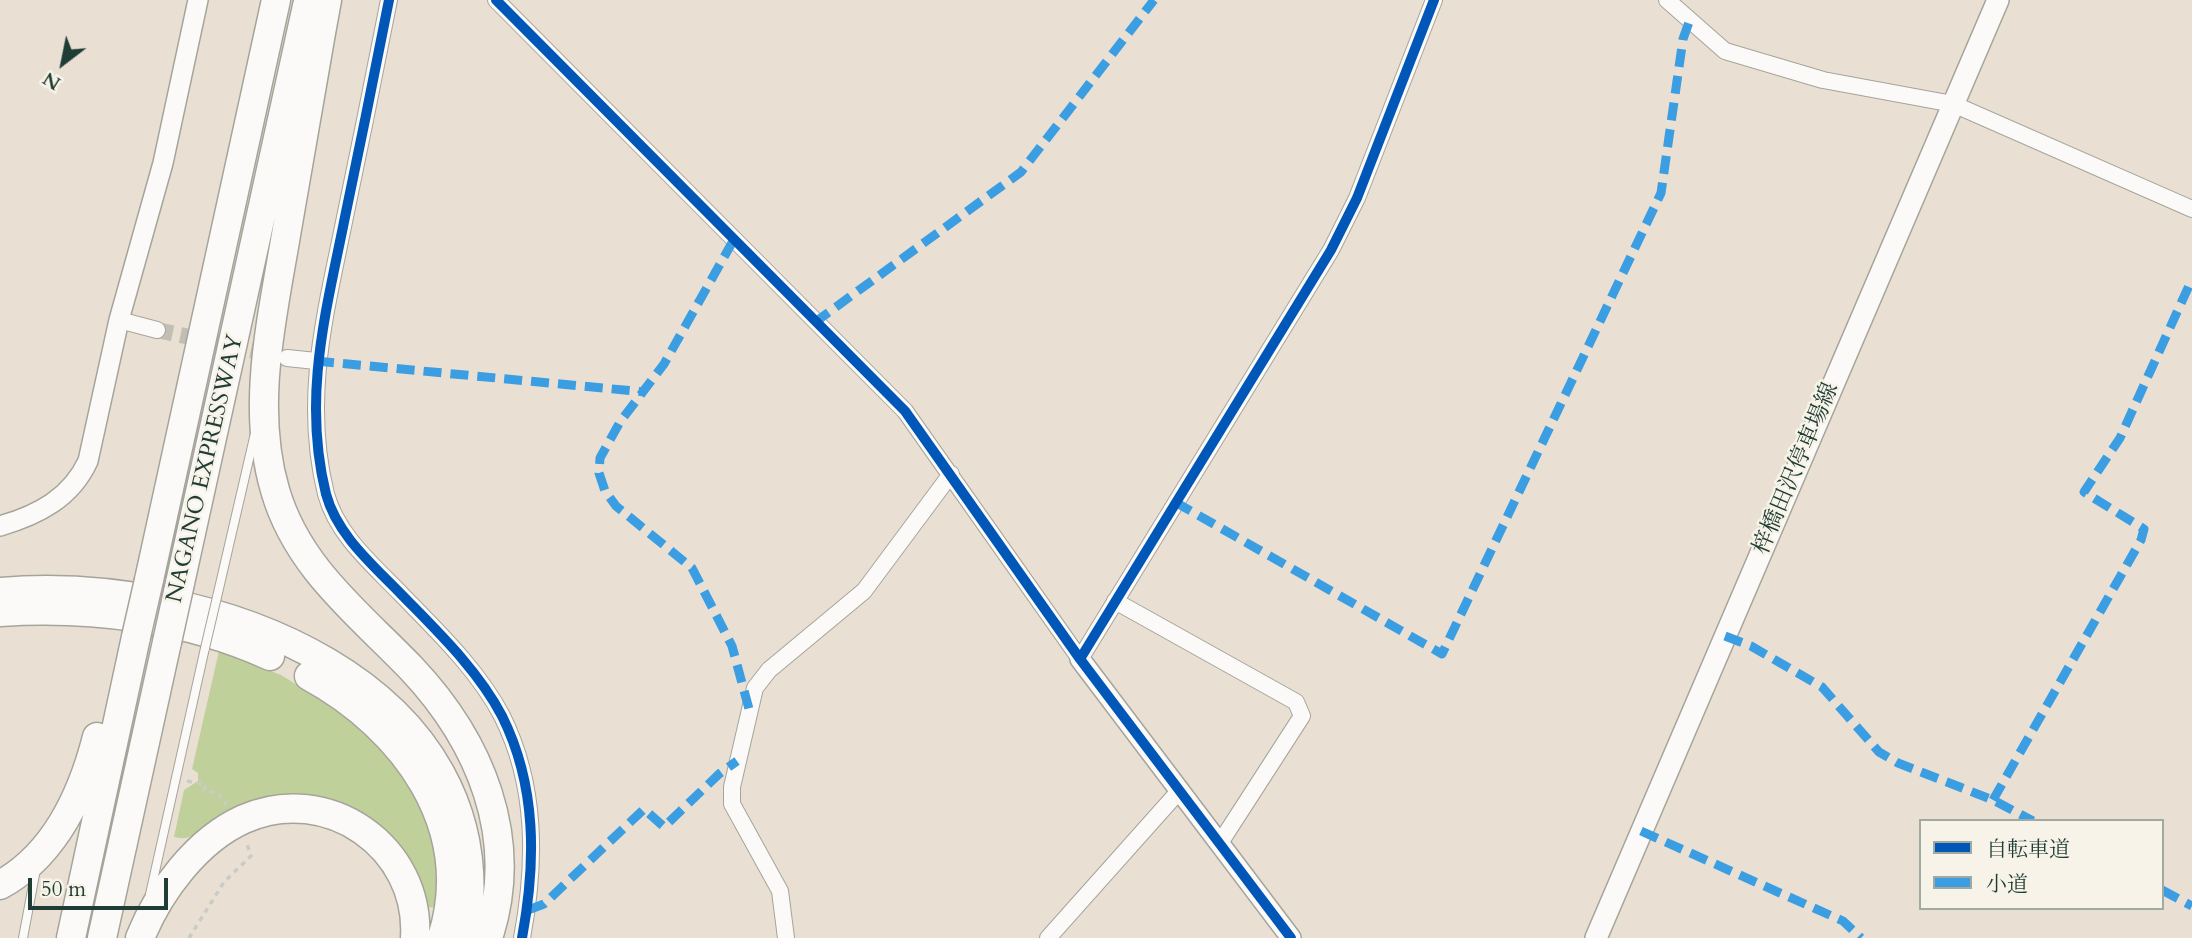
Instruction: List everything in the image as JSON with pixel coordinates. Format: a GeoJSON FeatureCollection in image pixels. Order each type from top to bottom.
{"type":"FeatureCollection","features":[{"type":"Feature","properties":{"kind":"highway","name":"NAGANO EXPRESSWAY"},"geometry":{"type":"LineString","coordinates":[[71,938],[140,578],[200,349],[276,0]]}},
{"type":"Feature","properties":{"kind":"highway","name":"NAGANO EXPRESSWAY"},"geometry":{"type":"LineString","coordinates":[[102,938],[308,0]]}},
{"type":"Feature","properties":{"kind":"highway"},"geometry":{"type":"LineString","coordinates":[[327,0],[264,379],[266,443],[275,491],[300,548],[336,596],[434,694],[473,752],[493,808],[499,847],[496,907],[488,938]]}},
{"type":"Feature","properties":{"kind":"highway"},"geometry":{"type":"LineString","coordinates":[[0,592],[84,589],[164,600],[223,616],[275,637],[366,688],[402,718],[420,738],[450,791],[469,858],[471,878],[465,938]]}},
{"type":"Feature","properties":{"kind":"highway"},"geometry":{"type":"LineString","coordinates":[[0,612],[83,611],[177,625],[250,647],[314,679],[355,704],[400,746],[418,771],[439,818],[449,871],[449,898],[442,938]]}},
{"type":"Feature","properties":{"kind":"highway"},"geometry":{"type":"LineString","coordinates":[[0,885],[41,855],[70,809],[85,777],[128,635]]}},
{"type":"Feature","properties":{"kind":"highway"},"geometry":{"type":"LineString","coordinates":[[142,934],[171,885],[191,859],[214,837],[261,813],[299,808],[338,816],[355,824],[385,848],[397,864],[410,893],[415,938]]}},
{"type":"Feature","properties":{"kind":"main road","name":"梓橋田沢停車場線"},"geometry":{"type":"LineString","coordinates":[[1595,938],[1998,0]]}},
{"type":"Feature","properties":{"kind":"street"},"geometry":{"type":"LineString","coordinates":[[0,526],[25,519],[68,493],[80,478],[88,461],[119,320],[163,163],[198,0]]}},
{"type":"Feature","properties":{"kind":"street"},"geometry":{"type":"LineString","coordinates":[[389,0],[316,361],[317,438],[327,495],[335,515],[359,551],[462,660],[502,716],[513,746],[531,822],[534,862],[522,938]]}},
{"type":"Feature","properties":{"kind":"street"},"geometry":{"type":"LineString","coordinates":[[496,0],[814,323],[905,411],[1080,659],[1291,938]]}},
{"type":"Feature","properties":{"kind":"street"},"geometry":{"type":"LineString","coordinates":[[1080,659],[1331,250],[1357,198],[1434,0]]}},
{"type":"Feature","properties":{"kind":"street"},"geometry":{"type":"LineString","coordinates":[[1667,0],[1726,51],[1823,80],[1953,104],[2192,209]]}},
{"type":"Feature","properties":{"kind":"street"},"geometry":{"type":"LineString","coordinates":[[119,320],[157,330]]}},
{"type":"Feature","properties":{"kind":"street"},"geometry":{"type":"LineString","coordinates":[[287,358],[316,361]]}},
{"type":"Feature","properties":{"kind":"street"},"geometry":{"type":"LineString","coordinates":[[786,938],[780,891],[732,804],[732,787],[755,688],[769,670],[864,591],[951,474]]}},
{"type":"Feature","properties":{"kind":"street"},"geometry":{"type":"LineString","coordinates":[[1115,601],[1296,702],[1301,716],[1220,842]]}},
{"type":"Feature","properties":{"kind":"street"},"geometry":{"type":"LineString","coordinates":[[1048,938],[1180,790]]}},
{"type":"Feature","properties":{"kind":"lane"},"geometry":{"type":"LineString","coordinates":[[142,934],[252,438],[264,410]]}},
{"type":"Feature","properties":{"kind":"lane"},"geometry":{"type":"LineString","coordinates":[[23,938],[31,888],[41,855]]}},
{"type":"Feature","properties":{"kind":"path"},"geometry":{"type":"LineString","coordinates":[[182,780],[206,785],[204,790],[219,794]]}},
{"type":"Feature","properties":{"kind":"path"},"geometry":{"type":"LineString","coordinates":[[189,938],[224,882],[251,856],[243,834]]}},
{"type":"Feature","properties":{"kind":"green space"},"geometry":{"type":"Polygon","coordinates":[[[219,651],[281,675],[349,717],[404,769],[439,852],[440,908],[425,907],[404,853],[377,829],[225,814],[195,835],[174,837],[184,790],[198,781],[198,773],[192,769],[219,651]]]}},
{"type":"Feature","properties":{"kind":"tunnel"},"geometry":{"type":"LineString","coordinates":[[157,330],[274,355]]}},
{"type":"Feature","properties":{"kind":"marked path"},"geometry":{"type":"LineString","coordinates":[[814,323],[1021,172],[1154,0]]}},
{"type":"Feature","properties":{"kind":"marked path"},"geometry":{"type":"LineString","coordinates":[[1175,502],[1442,654],[1661,193],[1683,39],[1689,22]]}},
{"type":"Feature","properties":{"kind":"marked path"},"geometry":{"type":"LineString","coordinates":[[733,241],[664,364],[620,422],[600,458],[599,473],[605,491],[616,506],[692,568],[732,646],[749,709]]}},
{"type":"Feature","properties":{"kind":"marked path"},"geometry":{"type":"LineString","coordinates":[[1993,800],[2141,540],[2144,529],[2084,492],[2120,438],[2192,279]]}},
{"type":"Feature","properties":{"kind":"marked path"},"geometry":{"type":"LineString","coordinates":[[316,361],[645,392]]}},
{"type":"Feature","properties":{"kind":"marked path"},"geometry":{"type":"LineString","coordinates":[[1725,636],[1751,646],[1822,687],[1879,752],[1898,763],[1993,800],[2029,819]]}},
{"type":"Feature","properties":{"kind":"marked path"},"geometry":{"type":"LineString","coordinates":[[528,910],[544,904],[644,809],[664,827],[719,774],[737,761]]}},
{"type":"Feature","properties":{"kind":"marked path"},"geometry":{"type":"LineString","coordinates":[[1641,831],[1843,921],[1861,938]]}},
{"type":"Feature","properties":{"kind":"marked path"},"geometry":{"type":"LineString","coordinates":[[2164,891],[2192,906]]}},
{"type":"Feature","properties":{"kind":"cycle path"},"geometry":{"type":"LineString","coordinates":[[389,0],[324,321],[316,389],[319,458],[331,509],[347,536],[469,667],[502,716],[522,770],[530,825],[530,882],[522,938]]}},
{"type":"Feature","properties":{"kind":"cycle path"},"geometry":{"type":"LineString","coordinates":[[496,0],[905,411],[1080,659],[1291,938]]}},
{"type":"Feature","properties":{"kind":"cycle path"},"geometry":{"type":"LineString","coordinates":[[1080,659],[1331,250],[1357,198],[1434,0]]}}]}
